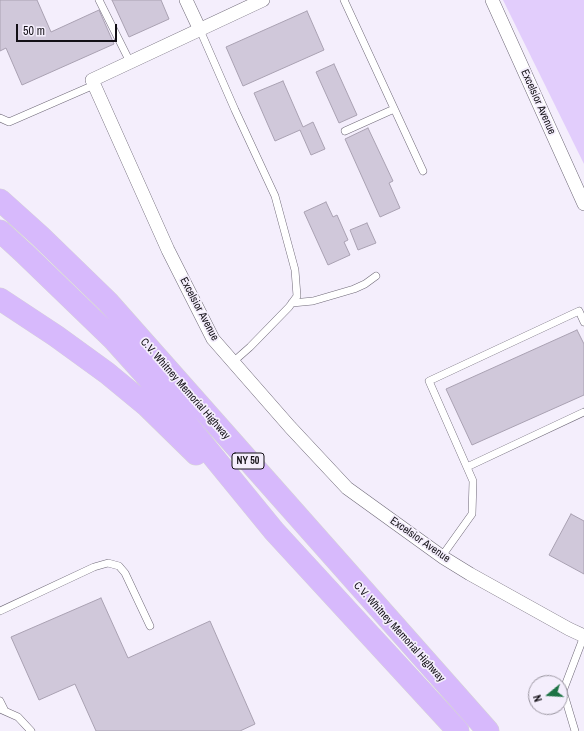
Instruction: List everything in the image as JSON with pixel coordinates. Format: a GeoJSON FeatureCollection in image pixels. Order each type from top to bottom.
{"type":"FeatureCollection","features":[{"type":"Feature","properties":{"kind":"highway","name":"C.V. Whitney Memorial Highway"},"geometry":{"type":"LineString","coordinates":[[0,200],[40,236],[108,302],[488,731]]}},
{"type":"Feature","properties":{"kind":"highway","name":"C.V. Whitney Memorial Highway"},"geometry":{"type":"LineString","coordinates":[[0,231],[113,339],[158,389],[274,530],[458,731]]}},
{"type":"Feature","properties":{"kind":"highway"},"geometry":{"type":"LineString","coordinates":[[0,299],[56,336],[100,368],[147,406],[274,530]]}},
{"type":"Feature","properties":{"kind":"street"},"geometry":{"type":"LineString","coordinates":[[186,0],[200,30]]}},
{"type":"Feature","properties":{"kind":"street"},"geometry":{"type":"LineString","coordinates":[[94,85],[92,80],[263,0]]}},
{"type":"Feature","properties":{"kind":"street","name":"Excelsior Avenue"},"geometry":{"type":"LineString","coordinates":[[492,0],[584,204]]}},
{"type":"Feature","properties":{"kind":"street","name":"Excelsior Avenue"},"geometry":{"type":"LineString","coordinates":[[94,85],[168,250],[213,339],[290,427],[347,488],[442,556],[470,574],[584,636]]}},
{"type":"Feature","properties":{"kind":"lane"},"geometry":{"type":"LineString","coordinates":[[99,0],[130,62]]}},
{"type":"Feature","properties":{"kind":"lane"},"geometry":{"type":"LineString","coordinates":[[344,0],[423,170]]}},
{"type":"Feature","properties":{"kind":"lane"},"geometry":{"type":"LineString","coordinates":[[200,30],[275,196],[295,270],[297,296],[250,347],[233,362]]}},
{"type":"Feature","properties":{"kind":"lane"},"geometry":{"type":"LineString","coordinates":[[0,118],[10,122],[94,85]]}},
{"type":"Feature","properties":{"kind":"lane"},"geometry":{"type":"LineString","coordinates":[[345,132],[394,109]]}},
{"type":"Feature","properties":{"kind":"lane"},"geometry":{"type":"LineString","coordinates":[[292,303],[313,301],[354,289],[365,284],[376,276]]}},
{"type":"Feature","properties":{"kind":"lane"},"geometry":{"type":"LineString","coordinates":[[442,556],[472,514],[474,481],[429,381],[579,311],[584,322]]}},
{"type":"Feature","properties":{"kind":"lane"},"geometry":{"type":"LineString","coordinates":[[467,467],[584,412]]}},
{"type":"Feature","properties":{"kind":"lane"},"geometry":{"type":"LineString","coordinates":[[0,611],[94,567],[108,563],[119,566],[125,573],[150,626]]}},
{"type":"Feature","properties":{"kind":"lane"},"geometry":{"type":"LineString","coordinates":[[575,731],[563,691],[584,636]]}},
{"type":"Feature","properties":{"kind":"lane"},"geometry":{"type":"LineString","coordinates":[[0,701],[2,710],[18,717],[31,731]]}},
{"type":"Feature","properties":{"kind":"shaded area"},"geometry":{"type":"Polygon","coordinates":[[[503,0],[584,0],[584,164],[503,0]]]}},
{"type":"Feature","properties":{"kind":"building"},"geometry":{"type":"Polygon","coordinates":[[[0,0],[37,0],[51,32],[99,10],[114,44],[22,85],[6,48],[0,51],[0,0]]]}},
{"type":"Feature","properties":{"kind":"building"},"geometry":{"type":"Polygon","coordinates":[[[112,0],[161,0],[169,19],[129,37],[112,0]]]}},
{"type":"Feature","properties":{"kind":"building"},"geometry":{"type":"Polygon","coordinates":[[[307,11],[324,50],[243,86],[226,47],[307,11]]]}},
{"type":"Feature","properties":{"kind":"building"},"geometry":{"type":"Polygon","coordinates":[[[334,64],[357,115],[339,123],[316,72],[334,64]]]}},
{"type":"Feature","properties":{"kind":"building"},"geometry":{"type":"Polygon","coordinates":[[[283,81],[303,127],[313,122],[325,149],[311,155],[300,130],[275,141],[254,93],[283,81]]]}},
{"type":"Feature","properties":{"kind":"building"},"geometry":{"type":"Polygon","coordinates":[[[368,128],[393,181],[389,183],[400,208],[380,217],[345,139],[368,128]]]}},
{"type":"Feature","properties":{"kind":"building"},"geometry":{"type":"Polygon","coordinates":[[[326,202],[333,217],[337,215],[348,240],[344,242],[350,255],[328,265],[304,212],[326,202]]]}},
{"type":"Feature","properties":{"kind":"building"},"geometry":{"type":"Polygon","coordinates":[[[367,223],[376,243],[358,250],[350,230],[367,223]]]}},
{"type":"Feature","properties":{"kind":"building"},"geometry":{"type":"Polygon","coordinates":[[[577,330],[584,344],[584,395],[472,445],[446,389],[577,330]]]}},
{"type":"Feature","properties":{"kind":"building"},"geometry":{"type":"Polygon","coordinates":[[[571,514],[584,521],[584,574],[549,555],[571,514]]]}},
{"type":"Feature","properties":{"kind":"building"},"geometry":{"type":"Polygon","coordinates":[[[101,598],[128,658],[210,621],[255,724],[240,731],[96,731],[75,684],[39,700],[11,637],[101,598]]]}}]}
